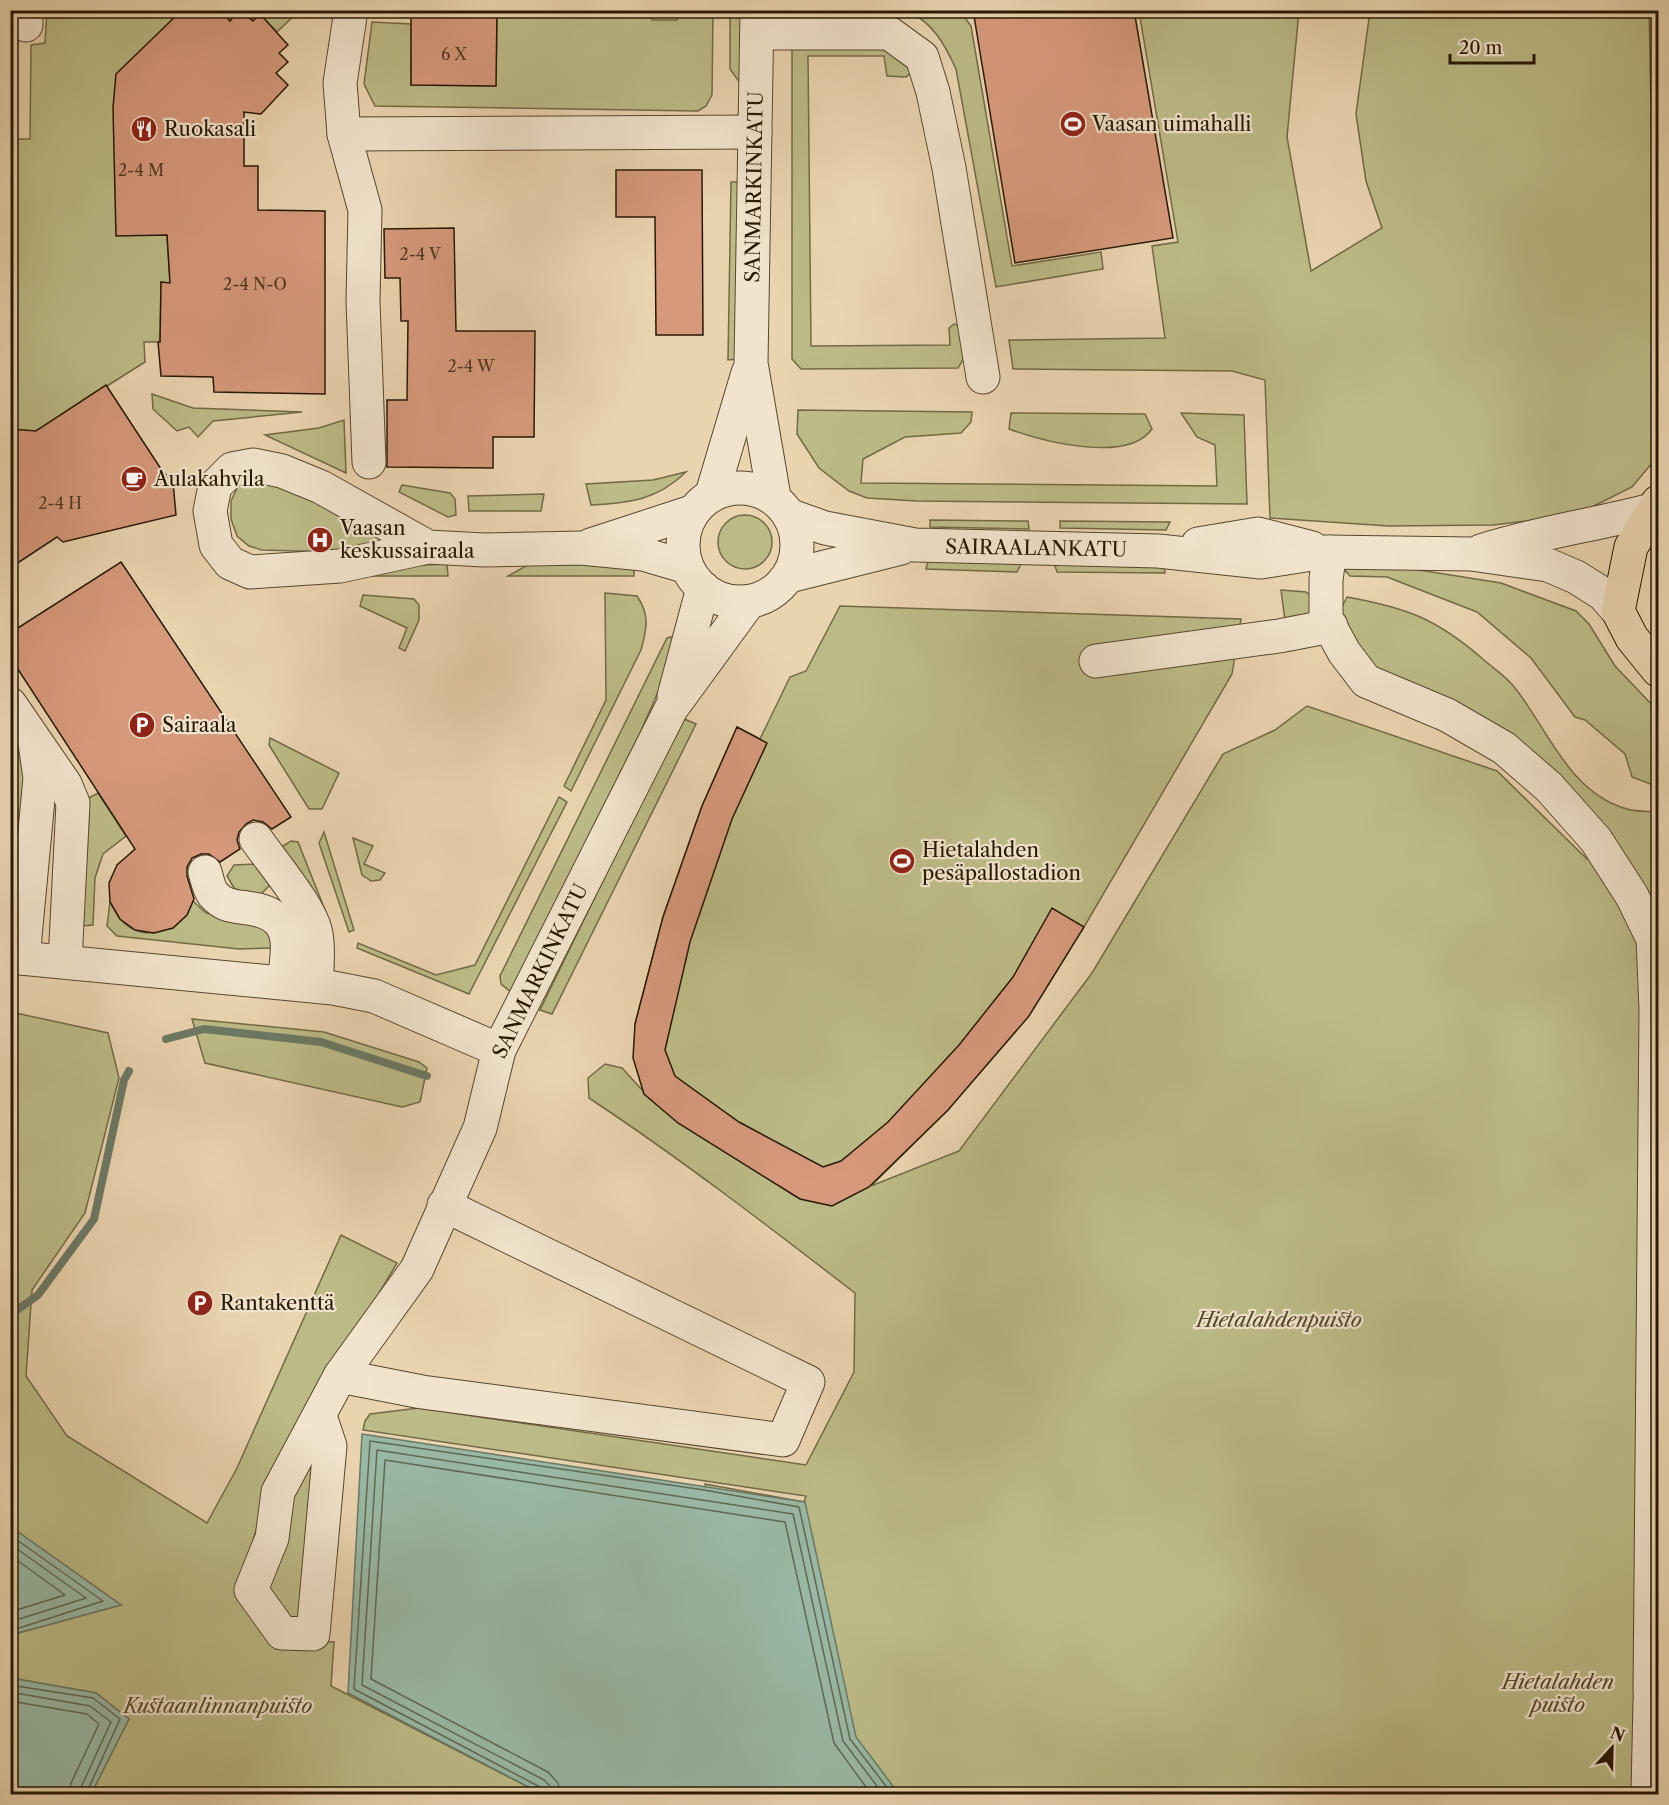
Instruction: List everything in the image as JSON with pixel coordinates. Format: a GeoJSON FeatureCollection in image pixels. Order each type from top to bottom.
{"type":"FeatureCollection","features":[{"type":"Feature","properties":{"kind":"main road"},"geometry":{"type":"LineString","coordinates":[[1655,506],[1631,547],[1618,611],[1632,638],[1659,670]]}},
{"type":"Feature","properties":{"kind":"street"},"geometry":{"type":"LineString","coordinates":[[351,10],[340,83],[344,134],[365,210],[363,301],[369,462]]}},
{"type":"Feature","properties":{"kind":"street"},"geometry":{"type":"LineString","coordinates":[[757,22],[889,33],[922,57],[933,92],[949,168],[984,377]]}},
{"type":"Feature","properties":{"kind":"street","name":"SANMARKINKATU"},"geometry":{"type":"LineString","coordinates":[[757,22],[751,363],[782,507]]}},
{"type":"Feature","properties":{"kind":"street"},"geometry":{"type":"LineString","coordinates":[[344,134],[755,132]]}},
{"type":"Feature","properties":{"kind":"street","name":"SANMARKINKATU"},"geometry":{"type":"LineString","coordinates":[[702,503],[751,363]]}},
{"type":"Feature","properties":{"kind":"street"},"geometry":{"type":"LineString","coordinates":[[428,547],[321,488],[282,471],[253,465],[232,469],[215,486],[210,511],[216,545],[230,564],[250,572],[340,566],[428,547],[484,550],[581,548],[643,554],[695,577],[716,597],[732,602],[749,602],[764,597],[778,588],[789,576],[797,557],[798,536],[782,507],[754,488],[732,487],[702,503],[581,548]]}},
{"type":"Feature","properties":{"kind":"street"},"geometry":{"type":"LineString","coordinates":[[695,577],[684,539],[702,503]]}},
{"type":"Feature","properties":{"kind":"street","name":"SAIRAALANKATU"},"geometry":{"type":"LineString","coordinates":[[1471,554],[1517,539],[1553,534],[1655,506]]}},
{"type":"Feature","properties":{"kind":"street","name":"SAIRAALANKATU"},"geometry":{"type":"LineString","coordinates":[[782,507],[825,528],[915,545],[1158,550],[1261,562],[1328,552],[1471,554],[1548,565],[1603,594],[1618,611]]}},
{"type":"Feature","properties":{"kind":"street","name":"SAIRAALANKATU"},"geometry":{"type":"LineString","coordinates":[[789,576],[915,545]]}},
{"type":"Feature","properties":{"kind":"street"},"geometry":{"type":"LineString","coordinates":[[1328,552],[1326,619],[1344,652],[1366,681],[1447,716],[1504,748],[1549,787],[1596,840],[1632,896],[1653,939],[1656,1009],[1648,1794]]}},
{"type":"Feature","properties":{"kind":"street","name":"SANMARKINKATU"},"geometry":{"type":"LineString","coordinates":[[671,710],[690,628],[695,577]]}},
{"type":"Feature","properties":{"kind":"street","name":"SANMARKINKATU"},"geometry":{"type":"LineString","coordinates":[[320,1416],[330,1446],[313,1634],[282,1633],[251,1590],[272,1538],[278,1492],[340,1376],[417,1269],[480,1128],[499,1050],[671,710],[749,602]]}},
{"type":"Feature","properties":{"kind":"street"},"geometry":{"type":"LineString","coordinates":[[1095,661],[1279,636],[1331,626]]}},
{"type":"Feature","properties":{"kind":"street"},"geometry":{"type":"LineString","coordinates":[[10,704],[64,784],[73,803],[65,962]]}},
{"type":"Feature","properties":{"kind":"street"},"geometry":{"type":"LineString","coordinates":[[34,739],[40,778],[17,958],[284,982],[374,996],[499,1050]]}},
{"type":"Feature","properties":{"kind":"street"},"geometry":{"type":"LineString","coordinates":[[256,839],[310,917],[317,941],[316,986]]}},
{"type":"Feature","properties":{"kind":"street"},"geometry":{"type":"LineString","coordinates":[[205,873],[212,893],[226,906],[268,912],[283,925],[288,937],[284,982]]}},
{"type":"Feature","properties":{"kind":"street"},"geometry":{"type":"LineString","coordinates":[[340,1376],[422,1392],[783,1440],[808,1382],[444,1205]]}},
{"type":"Feature","properties":{"kind":"street"},"geometry":{"type":"LineString","coordinates":[[1650,1692],[1659,1724]]}},
{"type":"Feature","properties":{"kind":"green space"},"geometry":{"type":"Polygon","coordinates":[[[47,11],[182,11],[116,74],[115,108],[167,235],[170,283],[161,282],[160,342],[144,342],[145,362],[36,431],[11,429],[10,139],[30,139],[31,45],[45,43],[47,11]]]}},
{"type":"Feature","properties":{"kind":"green space"},"geometry":{"type":"Polygon","coordinates":[[[243,11],[299,11],[277,32],[260,14],[253,21],[243,11]]]}},
{"type":"Feature","properties":{"kind":"green space"},"geometry":{"type":"Polygon","coordinates":[[[497,11],[651,11],[652,20],[677,20],[678,11],[713,11],[712,95],[706,106],[698,111],[375,106],[364,84],[372,22],[411,24],[411,85],[496,86],[497,11]]]}},
{"type":"Feature","properties":{"kind":"green space"},"geometry":{"type":"Polygon","coordinates":[[[730,11],[741,11],[740,83],[730,69],[730,11]]]}},
{"type":"Feature","properties":{"kind":"green space"},"geometry":{"type":"Polygon","coordinates":[[[909,11],[960,11],[971,26],[1012,266],[1101,252],[1103,269],[996,287],[956,69],[932,29],[909,11]]]}},
{"type":"Feature","properties":{"kind":"green space"},"geometry":{"type":"Polygon","coordinates":[[[1139,11],[1299,11],[1287,137],[1311,271],[1382,228],[1366,181],[1356,114],[1370,11],[1649,11],[1658,456],[1632,487],[1576,515],[1493,525],[1389,526],[1270,518],[1265,380],[1232,371],[1013,369],[1009,340],[1165,338],[1152,246],[1178,242],[1139,11]]]}},
{"type":"Feature","properties":{"kind":"green space"},"geometry":{"type":"Polygon","coordinates":[[[798,43],[902,51],[912,72],[906,77],[887,76],[884,56],[808,56],[811,346],[950,345],[949,328],[954,324],[960,326],[964,358],[958,368],[801,369],[792,359],[792,49],[798,43]]]}},
{"type":"Feature","properties":{"kind":"green space"},"geometry":{"type":"Polygon","coordinates":[[[731,182],[740,182],[739,359],[728,360],[731,182]]]}},
{"type":"Feature","properties":{"kind":"green space"},"geometry":{"type":"Polygon","coordinates":[[[152,394],[193,408],[302,412],[213,421],[198,437],[189,427],[177,431],[153,409],[152,394]]]}},
{"type":"Feature","properties":{"kind":"green space"},"geometry":{"type":"Polygon","coordinates":[[[798,410],[972,412],[971,422],[961,433],[905,437],[863,459],[861,483],[1217,486],[1215,445],[1197,437],[1181,413],[1244,415],[1247,504],[916,501],[867,498],[849,491],[819,468],[797,434],[798,410]]]}},
{"type":"Feature","properties":{"kind":"green space"},"geometry":{"type":"Polygon","coordinates":[[[1011,413],[1145,414],[1152,429],[1140,440],[1124,445],[1104,448],[1084,447],[1062,444],[1009,429],[1011,413]]]}},
{"type":"Feature","properties":{"kind":"green space"},"geometry":{"type":"Polygon","coordinates":[[[344,420],[346,473],[265,435],[319,428],[344,420]]]}},
{"type":"Feature","properties":{"kind":"green space"},"geometry":{"type":"Polygon","coordinates":[[[686,472],[664,489],[642,498],[618,503],[591,505],[586,484],[653,480],[686,472]]]}},
{"type":"Feature","properties":{"kind":"green space"},"geometry":{"type":"Polygon","coordinates":[[[270,477],[389,539],[333,552],[262,550],[249,546],[237,536],[231,519],[231,501],[240,482],[270,477]]]}},
{"type":"Feature","properties":{"kind":"green space"},"geometry":{"type":"Polygon","coordinates":[[[402,485],[450,493],[455,499],[456,515],[448,517],[399,492],[402,485]]]}},
{"type":"Feature","properties":{"kind":"green space"},"geometry":{"type":"Polygon","coordinates":[[[544,494],[541,511],[469,511],[468,496],[544,494]]]}},
{"type":"Feature","properties":{"kind":"green space"},"geometry":{"type":"Polygon","coordinates":[[[740,515],[750,515],[764,523],[770,532],[772,542],[770,552],[764,561],[750,569],[740,569],[723,557],[718,547],[718,537],[730,520],[740,515]]]}},
{"type":"Feature","properties":{"kind":"green space"},"geometry":{"type":"Polygon","coordinates":[[[930,520],[1028,521],[1029,529],[930,527],[930,520]]]}},
{"type":"Feature","properties":{"kind":"green space"},"geometry":{"type":"Polygon","coordinates":[[[1060,521],[1170,522],[1166,530],[1060,528],[1060,521]]]}},
{"type":"Feature","properties":{"kind":"green space"},"geometry":{"type":"Polygon","coordinates":[[[928,561],[1022,562],[1017,572],[926,569],[928,561]]]}},
{"type":"Feature","properties":{"kind":"green space"},"geometry":{"type":"Polygon","coordinates":[[[531,563],[634,564],[634,576],[508,576],[531,563]]]}},
{"type":"Feature","properties":{"kind":"green space"},"geometry":{"type":"Polygon","coordinates":[[[1054,563],[1164,564],[1165,573],[1057,572],[1054,563]]]}},
{"type":"Feature","properties":{"kind":"green space"},"geometry":{"type":"Polygon","coordinates":[[[447,564],[448,576],[364,576],[401,566],[447,564]]]}},
{"type":"Feature","properties":{"kind":"green space"},"geometry":{"type":"Polygon","coordinates":[[[1342,567],[1400,567],[1501,583],[1576,611],[1589,624],[1615,666],[1658,711],[1658,787],[1632,777],[1625,754],[1585,720],[1575,717],[1531,658],[1477,612],[1387,577],[1350,576],[1342,567]]]}},
{"type":"Feature","properties":{"kind":"green space"},"geometry":{"type":"Polygon","coordinates":[[[1281,590],[1306,592],[1311,596],[1314,615],[1286,628],[1281,590]]]}},
{"type":"Feature","properties":{"kind":"green space"},"geometry":{"type":"Polygon","coordinates":[[[605,593],[637,596],[646,616],[645,635],[641,650],[571,791],[564,786],[606,700],[605,593]]]}},
{"type":"Feature","properties":{"kind":"green space"},"geometry":{"type":"Polygon","coordinates":[[[363,595],[414,599],[419,605],[419,620],[405,651],[399,648],[407,628],[360,606],[363,595]]]}},
{"type":"Feature","properties":{"kind":"green space","name":"Hietalahdenpuisto"},"geometry":{"type":"Polygon","coordinates":[[[1347,597],[1405,611],[1451,634],[1512,684],[1562,758],[1590,789],[1607,801],[1627,809],[1658,812],[1658,1794],[808,1794],[705,1484],[804,1502],[806,1496],[363,1430],[365,1421],[370,1414],[419,1408],[806,1465],[854,1372],[855,1293],[691,1169],[589,1098],[588,1078],[605,1064],[622,1068],[644,1092],[635,1024],[663,917],[702,806],[737,727],[760,739],[790,677],[806,671],[840,606],[1241,619],[1232,674],[1084,927],[948,1110],[871,1186],[959,1151],[1092,973],[1223,754],[1275,730],[1307,706],[1497,771],[1587,859],[1629,861],[1609,839],[1363,663],[1340,611],[1347,597]]]}},
{"type":"Feature","properties":{"kind":"green space"},"geometry":{"type":"Polygon","coordinates":[[[680,635],[669,667],[640,733],[511,992],[501,984],[500,976],[667,638],[680,635]]]}},
{"type":"Feature","properties":{"kind":"green space"},"geometry":{"type":"Polygon","coordinates":[[[682,718],[696,724],[552,1014],[540,1010],[682,718]]]}},
{"type":"Feature","properties":{"kind":"green space"},"geometry":{"type":"Polygon","coordinates":[[[21,736],[31,763],[11,925],[10,738],[21,736]]]}},
{"type":"Feature","properties":{"kind":"green space"},"geometry":{"type":"Polygon","coordinates":[[[270,738],[339,773],[322,809],[309,809],[269,745],[270,738]]]}},
{"type":"Feature","properties":{"kind":"green space"},"geometry":{"type":"Polygon","coordinates":[[[98,793],[126,836],[103,854],[95,878],[93,925],[80,926],[89,819],[87,799],[98,793]]]}},
{"type":"Feature","properties":{"kind":"green space"},"geometry":{"type":"Polygon","coordinates":[[[559,797],[567,802],[469,994],[357,948],[358,943],[436,975],[475,965],[559,797]]]}},
{"type":"Feature","properties":{"kind":"green space"},"geometry":{"type":"Polygon","coordinates":[[[324,832],[354,930],[349,932],[319,843],[324,832]]]}},
{"type":"Feature","properties":{"kind":"green space"},"geometry":{"type":"Polygon","coordinates":[[[353,838],[373,846],[364,864],[385,873],[380,880],[371,881],[362,875],[353,838]]]}},
{"type":"Feature","properties":{"kind":"green space"},"geometry":{"type":"Polygon","coordinates":[[[291,841],[298,842],[329,920],[278,849],[291,841]]]}},
{"type":"Feature","properties":{"kind":"green space"},"geometry":{"type":"Polygon","coordinates":[[[256,864],[272,883],[259,896],[237,893],[227,876],[234,865],[256,864]]]}},
{"type":"Feature","properties":{"kind":"green space"},"geometry":{"type":"Polygon","coordinates":[[[193,901],[206,913],[259,921],[269,936],[272,948],[239,949],[117,936],[107,926],[110,902],[120,919],[130,927],[140,932],[150,933],[171,927],[180,920],[193,901]]]}},
{"type":"Feature","properties":{"kind":"green space","name":"Kustaanlinnanpuisto"},"geometry":{"type":"Polygon","coordinates":[[[11,1012],[108,1033],[119,1078],[85,1213],[32,1290],[26,1376],[67,1436],[207,1523],[237,1468],[341,1235],[397,1263],[274,1470],[249,1554],[274,1638],[334,1642],[331,1686],[542,1794],[91,1794],[129,1719],[96,1693],[11,1678],[11,1638],[18,1633],[121,1605],[11,1527],[11,1012]]]}},
{"type":"Feature","properties":{"kind":"green space"},"geometry":{"type":"Polygon","coordinates":[[[192,1019],[324,1032],[419,1062],[427,1068],[420,1102],[402,1107],[205,1063],[192,1019]]]}},
{"type":"Feature","properties":{"kind":"green space"},"geometry":{"type":"Polygon","coordinates":[[[319,1441],[306,1626],[283,1624],[261,1587],[287,1491],[319,1441]]]}},
{"type":"Feature","properties":{"kind":"water"},"geometry":{"type":"Polygon","coordinates":[[[362,1434],[805,1502],[856,1737],[899,1794],[542,1794],[348,1693],[362,1434]]]}},
{"type":"Feature","properties":{"kind":"water"},"geometry":{"type":"Polygon","coordinates":[[[11,1527],[121,1605],[18,1633],[11,1638],[11,1527]]]}},
{"type":"Feature","properties":{"kind":"water"},"geometry":{"type":"Polygon","coordinates":[[[11,1678],[96,1693],[129,1719],[91,1794],[11,1794],[11,1678]]]}},
{"type":"Feature","properties":{"kind":"building"},"geometry":{"type":"Polygon","coordinates":[[[182,10],[220,10],[230,21],[239,10],[253,21],[260,14],[288,45],[279,53],[288,62],[276,73],[288,85],[261,114],[244,112],[244,166],[258,166],[258,210],[325,211],[325,394],[214,392],[213,377],[161,376],[158,342],[160,342],[161,282],[170,283],[167,235],[116,236],[113,108],[116,74],[182,10]]]}},
{"type":"Feature","properties":{"kind":"building"},"geometry":{"type":"Polygon","coordinates":[[[411,10],[497,10],[496,86],[411,85],[411,10]]]}},
{"type":"Feature","properties":{"kind":"building","name":"Vaasan uimahalli"},"geometry":{"type":"Polygon","coordinates":[[[973,10],[1134,10],[1173,238],[1015,263],[973,10]]]}},
{"type":"Feature","properties":{"kind":"building"},"geometry":{"type":"Polygon","coordinates":[[[616,170],[702,170],[703,335],[656,335],[655,217],[616,217],[616,170]]]}},
{"type":"Feature","properties":{"kind":"building"},"geometry":{"type":"Polygon","coordinates":[[[454,228],[456,331],[535,331],[534,437],[493,437],[493,468],[387,467],[387,400],[407,400],[408,321],[401,321],[400,278],[385,278],[384,229],[454,228]]]}},
{"type":"Feature","properties":{"kind":"building"},"geometry":{"type":"Polygon","coordinates":[[[106,385],[161,469],[173,482],[176,515],[63,542],[57,537],[10,568],[10,429],[36,431],[106,385]]]}},
{"type":"Feature","properties":{"kind":"building","name":"Sairaala"},"geometry":{"type":"Polygon","coordinates":[[[121,562],[291,817],[272,829],[263,822],[253,820],[246,824],[239,832],[237,840],[240,849],[220,862],[209,854],[201,854],[192,858],[187,867],[187,876],[194,899],[187,915],[173,928],[154,933],[135,930],[120,919],[110,902],[109,883],[117,865],[135,849],[10,657],[10,633],[121,562]]]}},
{"type":"Feature","properties":{"kind":"building"},"geometry":{"type":"Polygon","coordinates":[[[737,727],[767,743],[732,819],[690,942],[665,1050],[675,1076],[739,1122],[823,1167],[841,1161],[888,1122],[959,1045],[1013,977],[1052,908],[1084,927],[1029,1016],[948,1110],[869,1187],[832,1206],[800,1199],[678,1123],[644,1094],[633,1058],[635,1024],[663,917],[702,806],[737,727]]]}},
{"type":"Feature","properties":{"kind":"waterway"},"geometry":{"type":"LineString","coordinates":[[166,1039],[204,1029],[321,1042],[427,1076]]}},
{"type":"Feature","properties":{"kind":"waterway"},"geometry":{"type":"LineString","coordinates":[[10,1315],[38,1295],[94,1219],[124,1080],[129,1071]]}},
{"type":"Feature","properties":{"kind":"place","name":"Vaasan uimahalli"},"geometry":{"type":"Point","coordinates":[1073,124]}},
{"type":"Feature","properties":{"kind":"place","name":"Ruokasali"},"geometry":{"type":"Point","coordinates":[144,129]}},
{"type":"Feature","properties":{"kind":"place","name":"Aulakahvila"},"geometry":{"type":"Point","coordinates":[134,479]}},
{"type":"Feature","properties":{"kind":"place","name":"Vaasan keskussairaala"},"geometry":{"type":"Point","coordinates":[320,540]}},
{"type":"Feature","properties":{"kind":"place","name":"Sairaala"},"geometry":{"type":"Point","coordinates":[142,725]}},
{"type":"Feature","properties":{"kind":"place","name":"Hietalahden pesäpallostadion"},"geometry":{"type":"Point","coordinates":[902,861]}},
{"type":"Feature","properties":{"kind":"place","name":"Rantakenttä"},"geometry":{"type":"Point","coordinates":[200,1303]}},
{"type":"Feature","properties":{"kind":"park label","name":"Hietalahden puisto"},"geometry":{"type":"Point","coordinates":[1558,1694]}}]}
